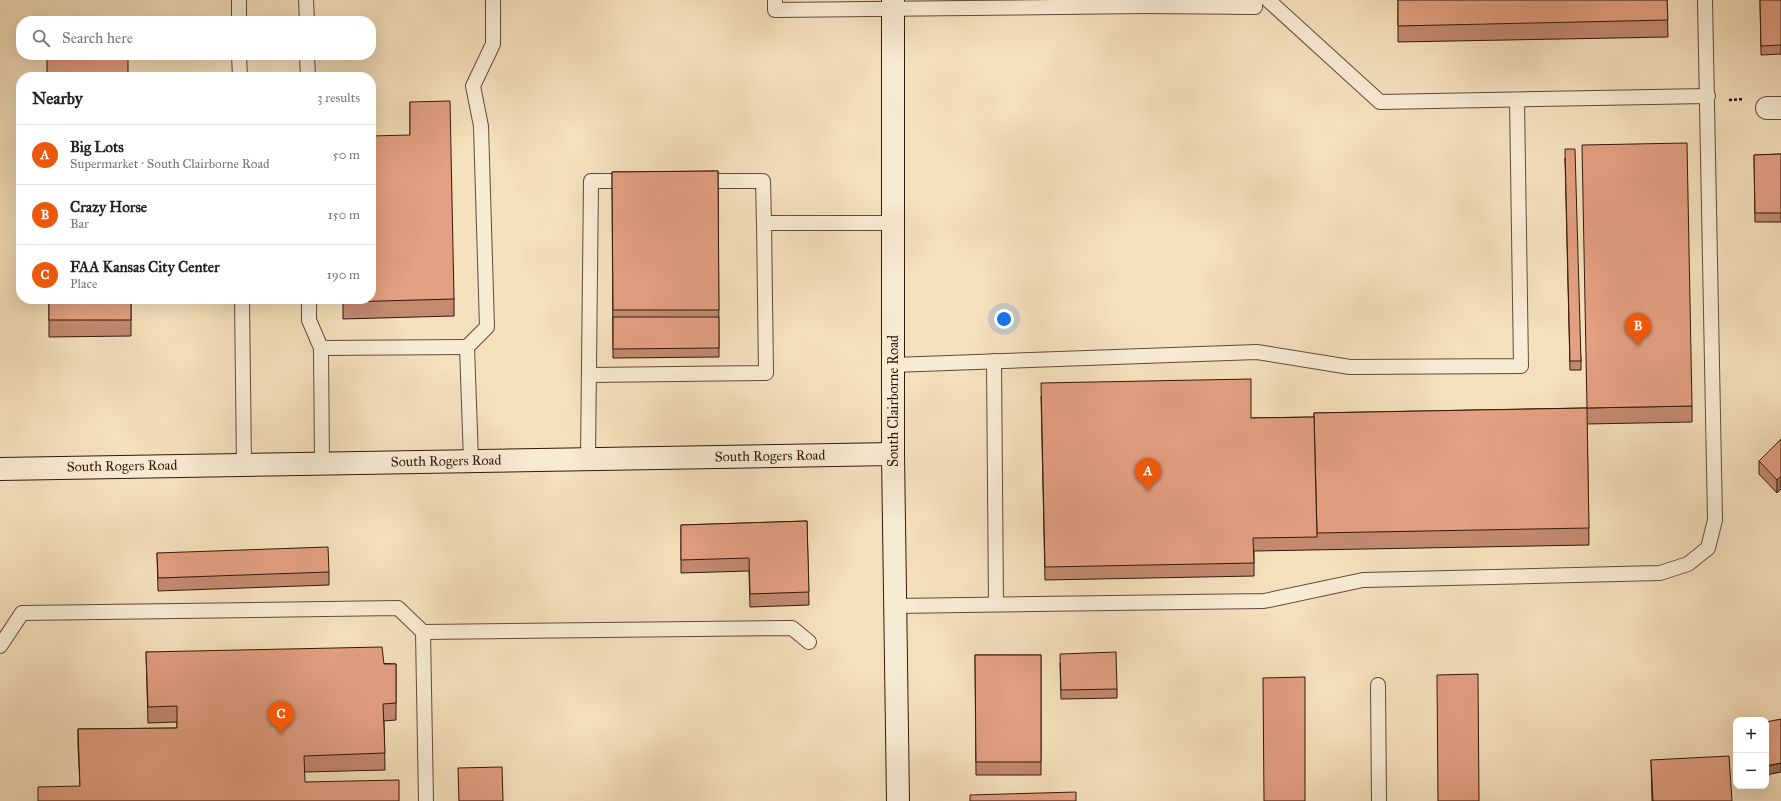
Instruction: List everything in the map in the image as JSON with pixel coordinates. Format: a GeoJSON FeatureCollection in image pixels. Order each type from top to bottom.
{"type":"FeatureCollection","features":[{"type":"Feature","properties":{"kind":"main road","name":"South Clairborne Road"},"geometry":{"type":"LineString","coordinates":[[893,5],[893,454],[898,801]]}},
{"type":"Feature","properties":{"kind":"main road","name":"South Rogers Road"},"geometry":{"type":"LineString","coordinates":[[0,469],[893,454]]}},
{"type":"Feature","properties":{"kind":"lane"},"geometry":{"type":"LineString","coordinates":[[239,0],[239,16]]}},
{"type":"Feature","properties":{"kind":"lane"},"geometry":{"type":"LineString","coordinates":[[306,0],[306,16]]}},
{"type":"Feature","properties":{"kind":"lane"},"geometry":{"type":"LineString","coordinates":[[321,348],[467,347],[487,327],[481,126],[473,86],[493,44],[493,0]]}},
{"type":"Feature","properties":{"kind":"lane"},"geometry":{"type":"LineString","coordinates":[[775,0],[775,10],[893,5],[1255,7],[1255,0]]}},
{"type":"Feature","properties":{"kind":"lane"},"geometry":{"type":"LineString","coordinates":[[1268,0],[1380,102],[1708,96]]}},
{"type":"Feature","properties":{"kind":"lane"},"geometry":{"type":"LineString","coordinates":[[895,606],[1264,600],[1363,580],[1660,574],[1688,564],[1708,548],[1715,520],[1705,0]]}},
{"type":"Feature","properties":{"kind":"lane"},"geometry":{"type":"LineString","coordinates":[[240,60],[240,72]]}},
{"type":"Feature","properties":{"kind":"lane"},"geometry":{"type":"LineString","coordinates":[[307,60],[308,72]]}},
{"type":"Feature","properties":{"kind":"lane"},"geometry":{"type":"LineString","coordinates":[[893,365],[1257,352],[1350,367],[1521,366],[1517,100]]}},
{"type":"Feature","properties":{"kind":"lane"},"geometry":{"type":"LineString","coordinates":[[588,458],[591,181],[646,181]]}},
{"type":"Feature","properties":{"kind":"lane"},"geometry":{"type":"LineString","coordinates":[[589,375],[766,372],[763,181],[685,181]]}},
{"type":"Feature","properties":{"kind":"lane"},"geometry":{"type":"LineString","coordinates":[[764,223],[893,223]]}},
{"type":"Feature","properties":{"kind":"lane"},"geometry":{"type":"LineString","coordinates":[[242,304],[244,464]]}},
{"type":"Feature","properties":{"kind":"lane"},"geometry":{"type":"LineString","coordinates":[[309,304],[309,320],[321,348],[322,463]]}},
{"type":"Feature","properties":{"kind":"lane"},"geometry":{"type":"LineString","coordinates":[[467,347],[471,460]]}},
{"type":"Feature","properties":{"kind":"lane"},"geometry":{"type":"LineString","coordinates":[[994,361],[996,604]]}},
{"type":"Feature","properties":{"kind":"lane"},"geometry":{"type":"LineString","coordinates":[[0,646],[22,613],[398,608],[423,632],[792,628],[809,642]]}},
{"type":"Feature","properties":{"kind":"lane"},"geometry":{"type":"LineString","coordinates":[[423,632],[426,801]]}},
{"type":"Feature","properties":{"kind":"lane"},"geometry":{"type":"LineString","coordinates":[[1378,685],[1379,801]]}},
{"type":"Feature","properties":{"kind":"building"},"geometry":{"type":"Polygon","coordinates":[[[1398,0],[1667,0],[1668,20],[1398,26],[1398,0]]]}},
{"type":"Feature","properties":{"kind":"building"},"geometry":{"type":"Polygon","coordinates":[[[1760,0],[1781,0],[1781,45],[1761,46],[1760,0]]]}},
{"type":"Feature","properties":{"kind":"building"},"geometry":{"type":"Polygon","coordinates":[[[47,60],[128,60],[128,72],[47,72],[47,60]]]}},
{"type":"Feature","properties":{"kind":"building"},"geometry":{"type":"Polygon","coordinates":[[[450,101],[454,299],[376,301],[376,136],[410,135],[410,102],[450,101]]]}},
{"type":"Feature","properties":{"kind":"building"},"geometry":{"type":"Polygon","coordinates":[[[1687,143],[1692,406],[1587,408],[1582,145],[1687,143]]]}},
{"type":"Feature","properties":{"kind":"building"},"geometry":{"type":"Polygon","coordinates":[[[1565,149],[1575,149],[1581,361],[1570,361],[1565,149]]]}},
{"type":"Feature","properties":{"kind":"building"},"geometry":{"type":"Polygon","coordinates":[[[1781,154],[1781,213],[1755,213],[1754,155],[1781,154]]]}},
{"type":"Feature","properties":{"kind":"building"},"geometry":{"type":"Polygon","coordinates":[[[718,171],[719,310],[613,310],[612,172],[718,171]]]}},
{"type":"Feature","properties":{"kind":"building"},"geometry":{"type":"Polygon","coordinates":[[[49,304],[131,304],[131,320],[49,320],[49,304]]]}},
{"type":"Feature","properties":{"kind":"building"},"geometry":{"type":"Polygon","coordinates":[[[613,317],[719,317],[719,348],[613,349],[613,317]]]}},
{"type":"Feature","properties":{"kind":"building"},"geometry":{"type":"Polygon","coordinates":[[[1251,379],[1251,418],[1314,417],[1317,537],[1253,538],[1254,563],[1045,567],[1041,383],[1251,379]]]}},
{"type":"Feature","properties":{"kind":"building"},"geometry":{"type":"Polygon","coordinates":[[[1587,408],[1589,528],[1317,533],[1314,413],[1587,408]]]}},
{"type":"Feature","properties":{"kind":"building"},"geometry":{"type":"Polygon","coordinates":[[[1781,439],[1781,476],[1777,480],[1759,461],[1781,439]]]}},
{"type":"Feature","properties":{"kind":"building"},"geometry":{"type":"Polygon","coordinates":[[[807,521],[809,592],[750,594],[749,558],[681,560],[681,525],[807,521]]]}},
{"type":"Feature","properties":{"kind":"building"},"geometry":{"type":"Polygon","coordinates":[[[328,547],[329,572],[158,578],[157,553],[328,547]]]}},
{"type":"Feature","properties":{"kind":"building"},"geometry":{"type":"Polygon","coordinates":[[[382,647],[384,664],[396,664],[396,703],[383,704],[385,753],[304,756],[305,782],[399,780],[399,801],[38,801],[38,787],[80,786],[78,729],[177,728],[177,706],[148,707],[146,652],[382,647]]]}},
{"type":"Feature","properties":{"kind":"building"},"geometry":{"type":"Polygon","coordinates":[[[1116,652],[1117,689],[1061,690],[1060,654],[1116,652]]]}},
{"type":"Feature","properties":{"kind":"building"},"geometry":{"type":"Polygon","coordinates":[[[975,655],[1041,655],[1041,762],[976,762],[975,655]]]}},
{"type":"Feature","properties":{"kind":"building"},"geometry":{"type":"Polygon","coordinates":[[[1478,674],[1479,801],[1438,801],[1437,675],[1478,674]]]}},
{"type":"Feature","properties":{"kind":"building"},"geometry":{"type":"Polygon","coordinates":[[[1305,677],[1305,801],[1264,801],[1263,678],[1305,677]]]}},
{"type":"Feature","properties":{"kind":"building"},"geometry":{"type":"Polygon","coordinates":[[[1781,719],[1781,763],[1769,765],[1769,753],[1769,721],[1781,719]]]}},
{"type":"Feature","properties":{"kind":"building"},"geometry":{"type":"Polygon","coordinates":[[[1729,756],[1732,801],[1653,801],[1651,760],[1729,756]]]}},
{"type":"Feature","properties":{"kind":"building"},"geometry":{"type":"Polygon","coordinates":[[[502,767],[503,801],[459,801],[458,768],[502,767]]]}},
{"type":"Feature","properties":{"kind":"building"},"geometry":{"type":"Polygon","coordinates":[[[1076,792],[1076,801],[970,801],[970,795],[1076,792]]]}},
{"type":"Feature","properties":{"kind":"place","name":"Crazy Horse"},"geometry":{"type":"Point","coordinates":[1638,346]}},
{"type":"Feature","properties":{"kind":"place","name":"Big Lots"},"geometry":{"type":"Point","coordinates":[1148,491]}},
{"type":"Feature","properties":{"kind":"place","name":"FAA Kansas City Center"},"geometry":{"type":"Point","coordinates":[281,734]}}]}
